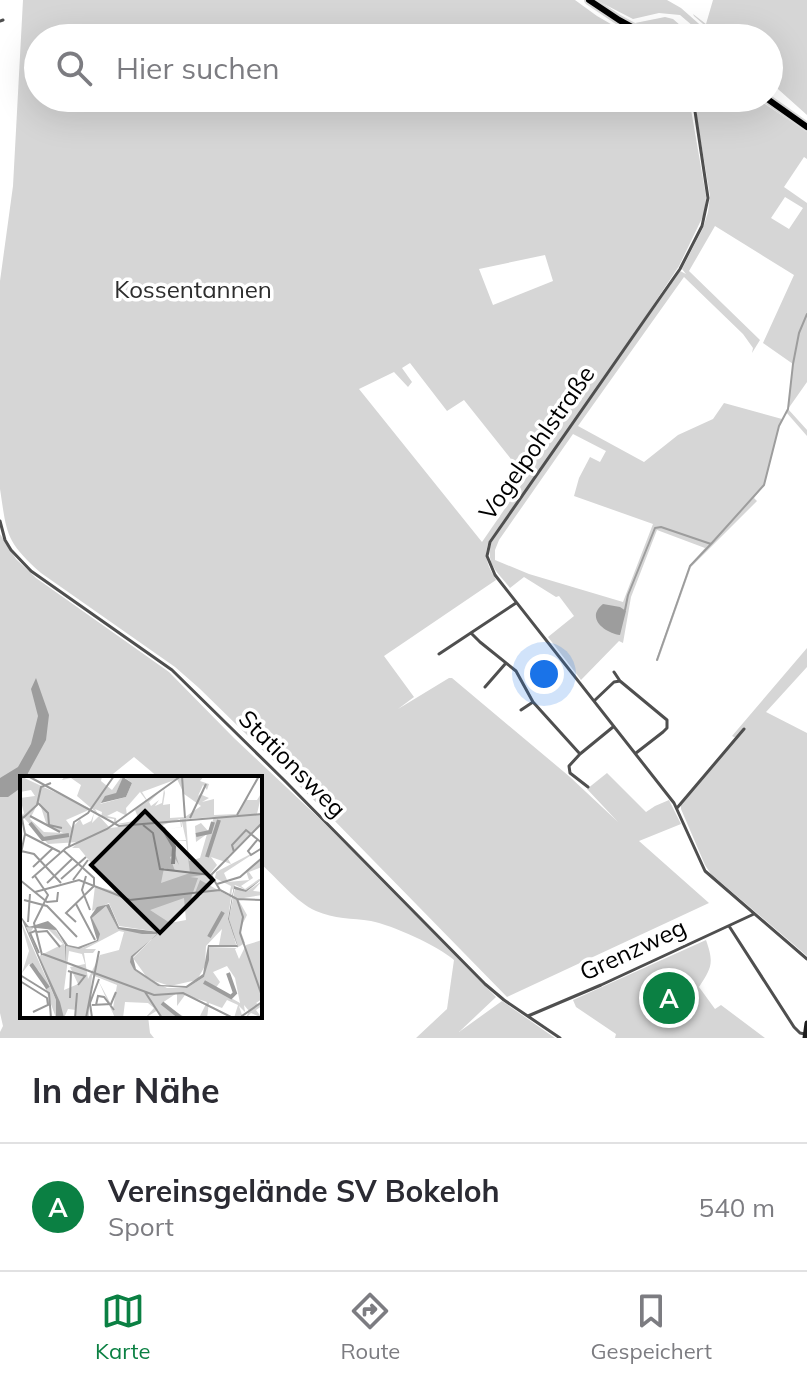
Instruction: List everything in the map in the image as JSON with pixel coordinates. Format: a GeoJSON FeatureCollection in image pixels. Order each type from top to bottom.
{"type":"FeatureCollection","features":[{"type":"Feature","properties":{"kind":"main road"},"geometry":{"type":"LineString","coordinates":[[589,0],[626,24]]}},
{"type":"Feature","properties":{"kind":"main road"},"geometry":{"type":"LineString","coordinates":[[783,110],[807,127]]}},
{"type":"Feature","properties":{"kind":"street","name":"Vogelpohlstraße"},"geometry":{"type":"LineString","coordinates":[[695,112],[708,198],[702,226],[680,269],[490,542],[488,562],[677,808],[705,871],[807,959]]}},
{"type":"Feature","properties":{"kind":"street","name":"Stationsweg"},"geometry":{"type":"LineString","coordinates":[[0,521],[11,550],[31,571],[172,670],[485,984],[560,1038]]}},
{"type":"Feature","properties":{"kind":"street"},"geometry":{"type":"LineString","coordinates":[[439,654],[517,602]]}},
{"type":"Feature","properties":{"kind":"street"},"geometry":{"type":"LineString","coordinates":[[471,633],[516,671],[533,702],[580,754]]}},
{"type":"Feature","properties":{"kind":"street"},"geometry":{"type":"LineString","coordinates":[[485,687],[506,663]]}},
{"type":"Feature","properties":{"kind":"street"},"geometry":{"type":"LineString","coordinates":[[614,672],[620,681],[667,720]]}},
{"type":"Feature","properties":{"kind":"street"},"geometry":{"type":"LineString","coordinates":[[594,701],[614,682],[620,681]]}},
{"type":"Feature","properties":{"kind":"street"},"geometry":{"type":"LineString","coordinates":[[521,710],[533,702]]}},
{"type":"Feature","properties":{"kind":"street"},"geometry":{"type":"LineString","coordinates":[[636,753],[667,728],[667,720],[673,714]]}},
{"type":"Feature","properties":{"kind":"street"},"geometry":{"type":"LineString","coordinates":[[588,787],[569,771],[569,766],[614,726]]}},
{"type":"Feature","properties":{"kind":"street"},"geometry":{"type":"LineString","coordinates":[[677,808],[744,729]]}},
{"type":"Feature","properties":{"kind":"street","name":"Grenzweg"},"geometry":{"type":"LineString","coordinates":[[528,1016],[754,914]]}},
{"type":"Feature","properties":{"kind":"street"},"geometry":{"type":"LineString","coordinates":[[729,926],[794,1027],[805,1036],[807,1023]]}},
{"type":"Feature","properties":{"kind":"green space","name":"Kossentannen"},"geometry":{"type":"Polygon","coordinates":[[[23,0],[575,0],[611,24],[24,24],[24,112],[691,112],[706,196],[705,212],[679,266],[489,541],[487,561],[496,580],[384,656],[414,697],[398,709],[452,678],[570,777],[618,822],[587,789],[607,773],[646,812],[669,800],[681,824],[639,841],[709,903],[507,997],[326,812],[199,688],[175,667],[41,573],[20,553],[4,517],[0,489],[0,281],[13,186],[23,0]],[[545,255],[479,269],[493,305],[553,281],[545,255]],[[410,363],[402,368],[412,382],[408,387],[394,372],[359,389],[482,542],[526,478],[464,400],[447,411],[410,363]]]}},
{"type":"Feature","properties":{"kind":"green space"},"geometry":{"type":"Polygon","coordinates":[[[596,0],[667,0],[699,24],[691,24],[680,15],[659,13],[633,19],[596,0]]]}},
{"type":"Feature","properties":{"kind":"green space"},"geometry":{"type":"Polygon","coordinates":[[[713,0],[807,0],[807,115],[783,94],[783,24],[706,24],[713,0]]]}},
{"type":"Feature","properties":{"kind":"green space"},"geometry":{"type":"Polygon","coordinates":[[[665,17],[679,24],[637,24],[665,17]]]}},
{"type":"Feature","properties":{"kind":"green space"},"geometry":{"type":"Polygon","coordinates":[[[697,112],[777,112],[807,132],[807,159],[804,157],[784,187],[807,203],[807,382],[788,409],[793,364],[763,343],[794,275],[715,226],[689,271],[760,340],[752,353],[753,348],[743,334],[684,277],[578,426],[644,462],[678,435],[713,419],[724,403],[782,419],[764,485],[754,498],[757,501],[691,567],[658,661],[690,565],[705,548],[657,530],[631,597],[623,643],[619,641],[581,680],[548,637],[574,616],[559,596],[524,577],[510,588],[491,562],[491,542],[680,271],[686,274],[682,269],[703,228],[710,196],[697,112]],[[785,197],[771,218],[789,229],[803,208],[785,197]],[[573,434],[499,540],[495,560],[529,574],[623,602],[653,524],[574,496],[590,457],[600,462],[606,451],[573,434]]]}},
{"type":"Feature","properties":{"kind":"green space"},"geometry":{"type":"Polygon","coordinates":[[[788,409],[807,430],[807,436],[786,412],[788,409]]]}},
{"type":"Feature","properties":{"kind":"green space"},"geometry":{"type":"Polygon","coordinates":[[[0,534],[16,559],[36,578],[169,672],[496,997],[459,1032],[502,1001],[555,1038],[416,1038],[447,1009],[454,960],[391,927],[323,914],[301,902],[287,889],[262,865],[262,776],[157,776],[134,757],[110,776],[20,776],[20,1018],[148,1018],[150,1033],[154,1038],[0,1038],[3,1026],[0,1013],[0,534]]]}},
{"type":"Feature","properties":{"kind":"green space"},"geometry":{"type":"Polygon","coordinates":[[[807,648],[807,667],[766,712],[807,733],[807,956],[711,874],[681,803],[736,738],[732,736],[807,648]]]}},
{"type":"Feature","properties":{"kind":"green space"},"geometry":{"type":"Polygon","coordinates":[[[706,940],[710,965],[699,987],[715,1009],[721,1005],[765,1038],[615,1038],[616,1034],[576,1007],[573,1000],[706,940]]]}},
{"type":"Feature","properties":{"kind":"shaded area"},"geometry":{"type":"Polygon","coordinates":[[[603,604],[626,611],[620,635],[599,624],[596,614],[603,604]]]}},
{"type":"Feature","properties":{"kind":"shaded area"},"geometry":{"type":"Polygon","coordinates":[[[36,678],[49,715],[46,740],[27,776],[20,776],[20,788],[8,797],[0,797],[0,778],[18,767],[31,744],[38,716],[31,689],[36,678]]]}},
{"type":"Feature","properties":{"kind":"waterway"},"geometry":{"type":"LineString","coordinates":[[625,610],[655,528],[661,527],[711,544],[764,485],[779,426],[788,409],[799,333],[807,314]]}},
{"type":"Feature","properties":{"kind":"waterway"},"geometry":{"type":"LineString","coordinates":[[657,660],[690,566],[711,544]]}},
{"type":"Feature","properties":{"kind":"place","name":"Vereinsgelände SV Bokeloh"},"geometry":{"type":"Point","coordinates":[669,998]}}]}
